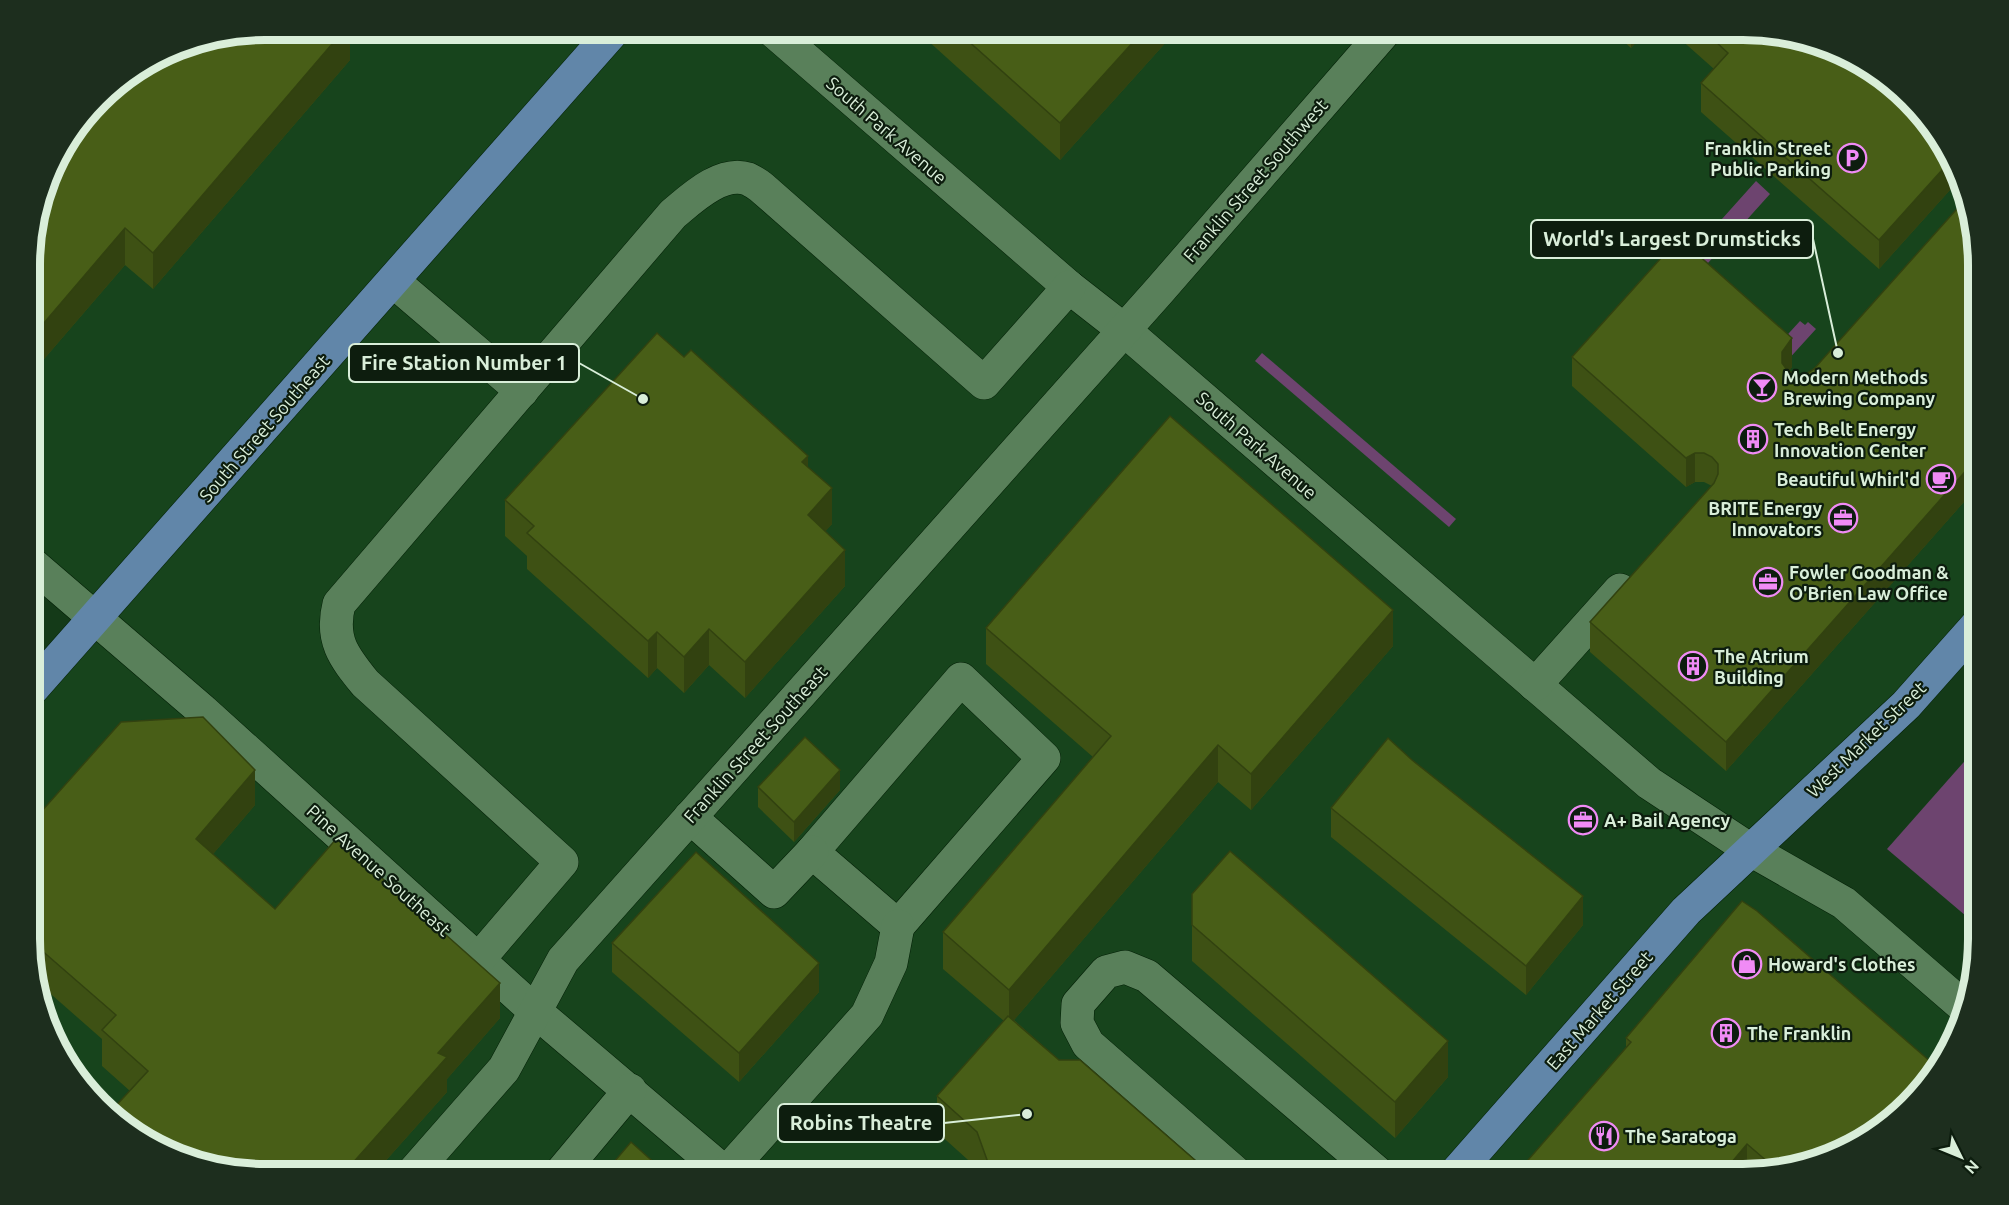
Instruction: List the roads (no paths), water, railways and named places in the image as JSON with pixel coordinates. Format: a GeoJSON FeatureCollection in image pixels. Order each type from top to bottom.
{"type":"FeatureCollection","features":[{"type":"Feature","properties":{"kind":"main road","name":"South Street Southeast"},"geometry":{"type":"LineString","coordinates":[[40,680],[605,40]]}},
{"type":"Feature","properties":{"kind":"main road","name":"West Market Street"},"geometry":{"type":"LineString","coordinates":[[1749,849],[1906,705],[1969,634]]}},
{"type":"Feature","properties":{"kind":"main road","name":"East Market Street"},"geometry":{"type":"LineString","coordinates":[[1464,1164],[1686,910],[1749,849]]}},
{"type":"Feature","properties":{"kind":"street","name":"South Park Avenue"},"geometry":{"type":"LineString","coordinates":[[784,40],[1649,783],[1749,849],[1844,903],[1960,1003]]}},
{"type":"Feature","properties":{"kind":"street","name":"Franklin Street Southwest"},"geometry":{"type":"LineString","coordinates":[[1124,330],[1377,40]]}},
{"type":"Feature","properties":{"kind":"street"},"geometry":{"type":"LineString","coordinates":[[478,960],[562,862],[365,683],[344,657],[336,637],[335,618],[339,604],[673,214],[704,187],[731,179],[747,179],[761,187],[984,383],[1069,287]]}},
{"type":"Feature","properties":{"kind":"street"},"geometry":{"type":"LineString","coordinates":[[393,281],[522,391]]}},
{"type":"Feature","properties":{"kind":"street","name":"Franklin Street Southeast"},"geometry":{"type":"LineString","coordinates":[[421,1164],[504,1069],[563,960],[1124,330]]}},
{"type":"Feature","properties":{"kind":"street","name":"Pine Avenue Southeast"},"geometry":{"type":"LineString","coordinates":[[40,571],[97,618],[536,1012],[715,1164]]}},
{"type":"Feature","properties":{"kind":"street"},"geometry":{"type":"LineString","coordinates":[[1535,685],[1636,572]]}},
{"type":"Feature","properties":{"kind":"street"},"geometry":{"type":"LineString","coordinates":[[690,817],[774,892],[812,852],[961,679],[1044,758],[898,926],[891,963],[867,1015],[736,1164]]}},
{"type":"Feature","properties":{"kind":"street"},"geometry":{"type":"LineString","coordinates":[[812,852],[898,926]]}},
{"type":"Feature","properties":{"kind":"street"},"geometry":{"type":"LineString","coordinates":[[1225,1164],[1088,1044],[1077,1023],[1078,1004],[1106,972],[1125,967],[1147,976],[1367,1164]]}},
{"type":"Feature","properties":{"kind":"street"},"geometry":{"type":"LineString","coordinates":[[568,1164],[630,1090]]}},
{"type":"Feature","properties":{"kind":"place","name":"Franklin Street Public Parking"},"geometry":{"type":"Point","coordinates":[1852,158]}},
{"type":"Feature","properties":{"kind":"place","name":"World's Largest Drumsticks"},"geometry":{"type":"Point","coordinates":[1838,353]}},
{"type":"Feature","properties":{"kind":"place","name":"Modern Methods Brewing Company"},"geometry":{"type":"Point","coordinates":[1762,387]}},
{"type":"Feature","properties":{"kind":"place","name":"Fire Station Number 1"},"geometry":{"type":"Point","coordinates":[643,399]}},
{"type":"Feature","properties":{"kind":"place","name":"Tech Belt Energy Innovation Center"},"geometry":{"type":"Point","coordinates":[1753,439]}},
{"type":"Feature","properties":{"kind":"place","name":"Beautiful Whirl'd"},"geometry":{"type":"Point","coordinates":[1941,479]}},
{"type":"Feature","properties":{"kind":"place","name":"BRITE Energy Innovators"},"geometry":{"type":"Point","coordinates":[1843,518]}},
{"type":"Feature","properties":{"kind":"place","name":"Fowler Goodman & O'Brien Law Office"},"geometry":{"type":"Point","coordinates":[1768,582]}},
{"type":"Feature","properties":{"kind":"place","name":"The Atrium Building"},"geometry":{"type":"Point","coordinates":[1693,666]}},
{"type":"Feature","properties":{"kind":"place","name":"A+ Bail Agency"},"geometry":{"type":"Point","coordinates":[1583,820]}},
{"type":"Feature","properties":{"kind":"place","name":"Howard's Clothes"},"geometry":{"type":"Point","coordinates":[1747,964]}},
{"type":"Feature","properties":{"kind":"place","name":"The Franklin"},"geometry":{"type":"Point","coordinates":[1726,1033]}},
{"type":"Feature","properties":{"kind":"place","name":"Robins Theatre"},"geometry":{"type":"Point","coordinates":[1027,1114]}},
{"type":"Feature","properties":{"kind":"place","name":"The Saratoga"},"geometry":{"type":"Point","coordinates":[1604,1136]}}]}
